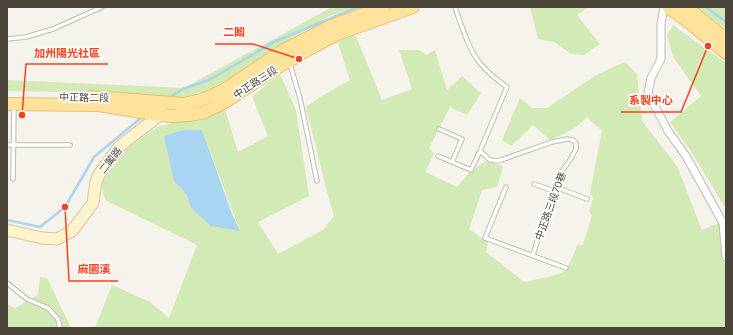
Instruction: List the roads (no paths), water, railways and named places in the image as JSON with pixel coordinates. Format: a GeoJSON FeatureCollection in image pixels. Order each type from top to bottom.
{"type":"FeatureCollection","features":[{"type":"Feature","properties":{"kind":"main road","name":"中正路三段"},"geometry":{"type":"LineString","coordinates":[[160,109],[201,100],[224,90],[284,50],[330,26],[383,7]]}},
{"type":"Feature","properties":{"kind":"main road","name":"中正路三段"},"geometry":{"type":"LineString","coordinates":[[160,109],[173,116],[205,112],[226,102],[289,61],[337,34],[413,7]]}},
{"type":"Feature","properties":{"kind":"main road"},"geometry":{"type":"LineString","coordinates":[[668,7],[726,53]]}},
{"type":"Feature","properties":{"kind":"main road"},"geometry":{"type":"LineString","coordinates":[[686,7],[726,39]]}},
{"type":"Feature","properties":{"kind":"main road","name":"中正路二段"},"geometry":{"type":"LineString","coordinates":[[9,101],[108,98],[160,109]]}},
{"type":"Feature","properties":{"kind":"street"},"geometry":{"type":"LineString","coordinates":[[664,7],[661,24],[661,58],[651,78],[648,92],[668,130],[686,156],[723,223],[726,257]]}},
{"type":"Feature","properties":{"kind":"street","name":"二鬮路"},"geometry":{"type":"LineString","coordinates":[[7,230],[42,238],[57,239],[72,231],[94,203],[96,181],[118,148],[160,109]]}},
{"type":"Feature","properties":{"kind":"lane"},"geometry":{"type":"LineString","coordinates":[[7,39],[26,37],[53,29],[102,7]]}},
{"type":"Feature","properties":{"kind":"lane"},"geometry":{"type":"LineString","coordinates":[[438,156],[471,170],[507,87],[479,62],[472,49],[455,7]]}},
{"type":"Feature","properties":{"kind":"lane"},"geometry":{"type":"LineString","coordinates":[[289,61],[300,98],[317,181]]}},
{"type":"Feature","properties":{"kind":"lane"},"geometry":{"type":"LineString","coordinates":[[9,101],[13,145],[13,179]]}},
{"type":"Feature","properties":{"kind":"lane"},"geometry":{"type":"LineString","coordinates":[[439,129],[462,139],[452,162]]}},
{"type":"Feature","properties":{"kind":"lane","name":"中正路三段70巷"},"geometry":{"type":"LineString","coordinates":[[480,151],[490,160],[498,161],[552,142],[567,139],[576,143],[576,149],[562,171],[545,215],[533,255]]}},
{"type":"Feature","properties":{"kind":"lane"},"geometry":{"type":"LineString","coordinates":[[7,145],[70,145]]}},
{"type":"Feature","properties":{"kind":"lane"},"geometry":{"type":"LineString","coordinates":[[534,184],[587,199]]}},
{"type":"Feature","properties":{"kind":"lane"},"geometry":{"type":"LineString","coordinates":[[506,187],[485,238],[566,268]]}},
{"type":"Feature","properties":{"kind":"lane"},"geometry":{"type":"LineString","coordinates":[[7,283],[27,299],[48,308],[58,319],[60,328]]}},
{"type":"Feature","properties":{"kind":"water"},"geometry":{"type":"Polygon","coordinates":[[[183,130],[202,130],[232,214],[240,231],[211,226],[191,208],[186,194],[174,181],[164,136],[183,130]]]}},
{"type":"Feature","properties":{"kind":"waterway"},"geometry":{"type":"LineString","coordinates":[[169,98],[183,89],[209,80],[276,41],[358,7]]}},
{"type":"Feature","properties":{"kind":"waterway"},"geometry":{"type":"LineString","coordinates":[[706,7],[726,22]]}},
{"type":"Feature","properties":{"kind":"waterway"},"geometry":{"type":"LineString","coordinates":[[7,220],[40,227],[65,207],[94,157],[142,117]]}},
{"type":"Feature","properties":{"kind":"place","name":"系製中心"},"geometry":{"type":"Point","coordinates":[708,46]}},
{"type":"Feature","properties":{"kind":"place","name":"二鬮"},"geometry":{"type":"Point","coordinates":[299,59]}},
{"type":"Feature","properties":{"kind":"place","name":"加州陽光社區"},"geometry":{"type":"Point","coordinates":[22,115]}},
{"type":"Feature","properties":{"kind":"place","name":"麻園溪"},"geometry":{"type":"Point","coordinates":[65,207]}}]}
